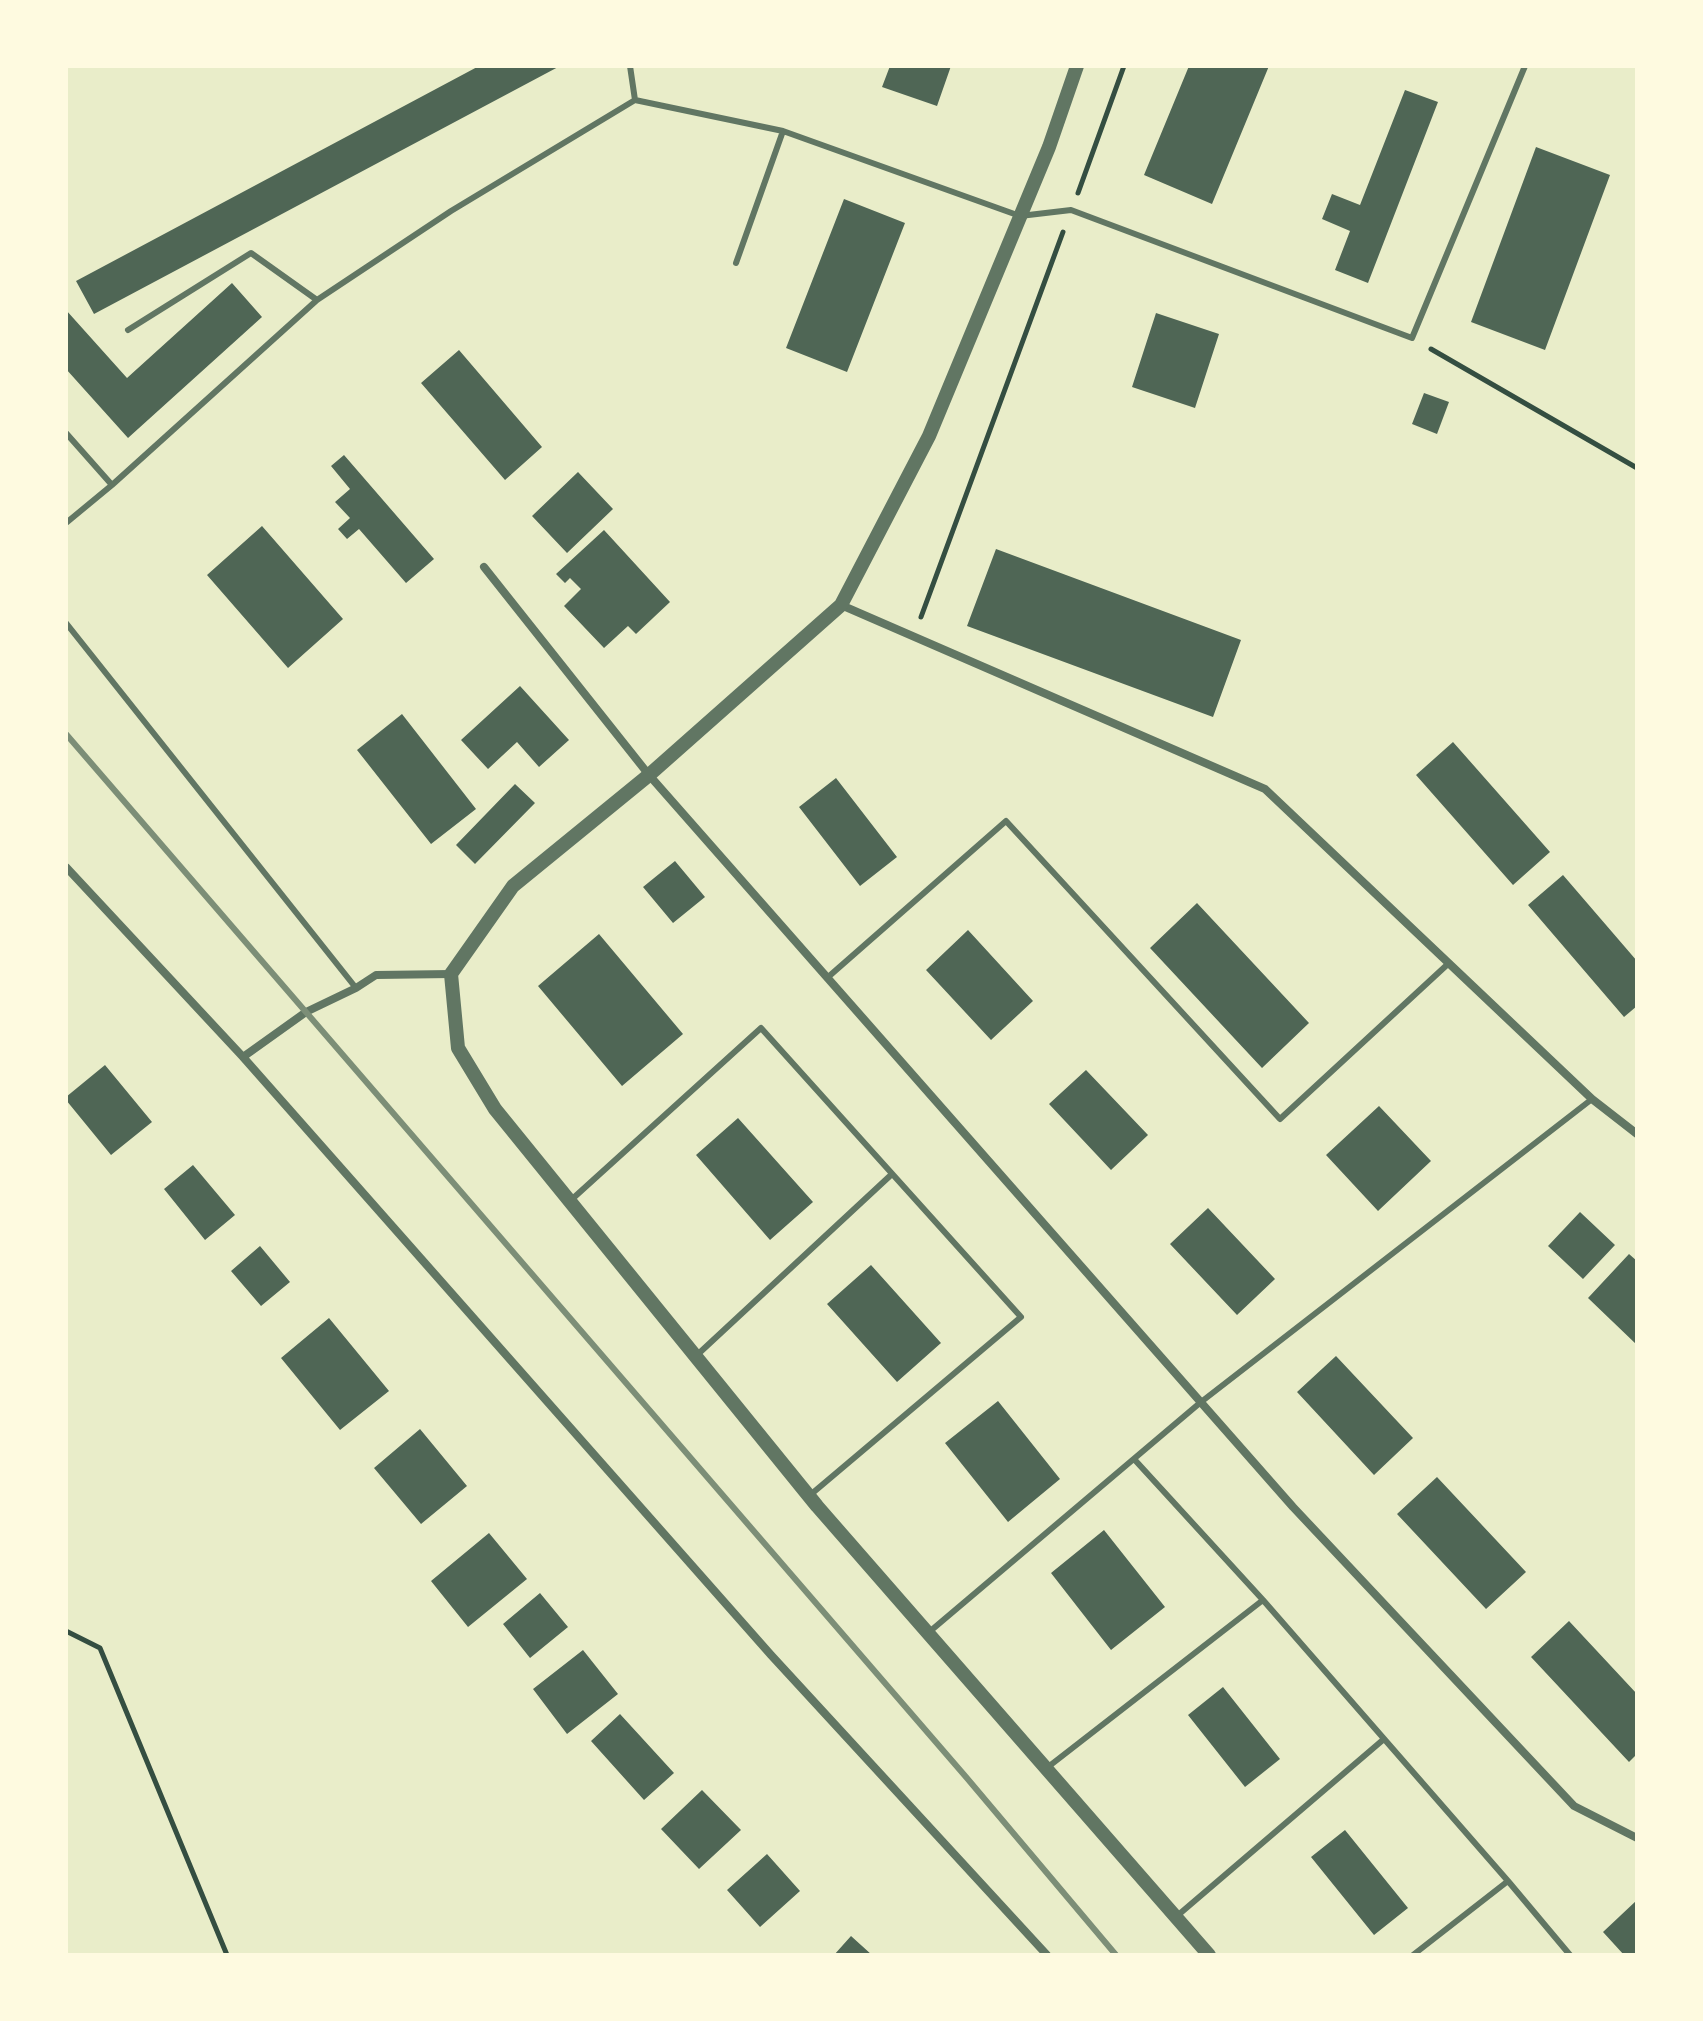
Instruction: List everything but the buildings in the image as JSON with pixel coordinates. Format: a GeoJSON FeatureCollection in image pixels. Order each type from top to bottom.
{"type":"FeatureCollection","features":[{"type":"Feature","properties":{"kind":"street"},"geometry":{"type":"LineString","coordinates":[[1077,66],[1049,147],[929,436],[841,605],[649,775],[513,886],[451,974],[458,1048],[495,1109],[809,1496],[1209,1955]]}},
{"type":"Feature","properties":{"kind":"street"},"geometry":{"type":"LineString","coordinates":[[484,567],[649,775],[1293,1507],[1574,1806],[1637,1838]]}},
{"type":"Feature","properties":{"kind":"street"},"geometry":{"type":"LineString","coordinates":[[841,605],[1265,789],[1592,1099],[1637,1134]]}},
{"type":"Feature","properties":{"kind":"street"},"geometry":{"type":"LineString","coordinates":[[66,867],[243,1057],[771,1655],[1047,1955]]}},
{"type":"Feature","properties":{"kind":"street"},"geometry":{"type":"LineString","coordinates":[[243,1057],[306,1012],[376,975],[451,974]]}},
{"type":"Feature","properties":{"kind":"lane"},"geometry":{"type":"LineString","coordinates":[[630,66],[635,100]]}},
{"type":"Feature","properties":{"kind":"lane"},"geometry":{"type":"LineString","coordinates":[[66,523],[317,300],[451,211],[635,100],[783,131],[1020,216],[1071,210],[1412,338],[1525,66]]}},
{"type":"Feature","properties":{"kind":"lane"},"geometry":{"type":"LineString","coordinates":[[736,263],[783,131]]}},
{"type":"Feature","properties":{"kind":"lane"},"geometry":{"type":"LineString","coordinates":[[128,330],[251,253],[317,300]]}},
{"type":"Feature","properties":{"kind":"lane"},"geometry":{"type":"LineString","coordinates":[[66,433],[112,485]]}},
{"type":"Feature","properties":{"kind":"lane"},"geometry":{"type":"LineString","coordinates":[[66,623],[356,988]]}},
{"type":"Feature","properties":{"kind":"lane"},"geometry":{"type":"LineString","coordinates":[[827,978],[1006,821],[1280,1119],[1449,963]]}},
{"type":"Feature","properties":{"kind":"lane"},"geometry":{"type":"LineString","coordinates":[[570,1201],[761,1028],[1021,1317],[809,1496]]}},
{"type":"Feature","properties":{"kind":"lane"},"geometry":{"type":"LineString","coordinates":[[928,1633],[1201,1402],[1592,1099]]}},
{"type":"Feature","properties":{"kind":"lane"},"geometry":{"type":"LineString","coordinates":[[696,1356],[892,1174]]}},
{"type":"Feature","properties":{"kind":"lane"},"geometry":{"type":"LineString","coordinates":[[1134,1459],[1263,1600],[1570,1955]]}},
{"type":"Feature","properties":{"kind":"lane"},"geometry":{"type":"LineString","coordinates":[[1046,1769],[1263,1600]]}},
{"type":"Feature","properties":{"kind":"lane"},"geometry":{"type":"LineString","coordinates":[[1176,1918],[1384,1739]]}},
{"type":"Feature","properties":{"kind":"lane"},"geometry":{"type":"LineString","coordinates":[[1413,1955],[1508,1881]]}},
{"type":"Feature","properties":{"kind":"path"},"geometry":{"type":"LineString","coordinates":[[914,636],[1124,66]]}},
{"type":"Feature","properties":{"kind":"path"},"geometry":{"type":"LineString","coordinates":[[1412,338],[1637,468]]}},
{"type":"Feature","properties":{"kind":"path"},"geometry":{"type":"LineString","coordinates":[[66,1631],[100,1648],[227,1955]]}},
{"type":"Feature","properties":{"kind":"railway"},"geometry":{"type":"LineString","coordinates":[[66,734],[1116,1955]]}}]}
